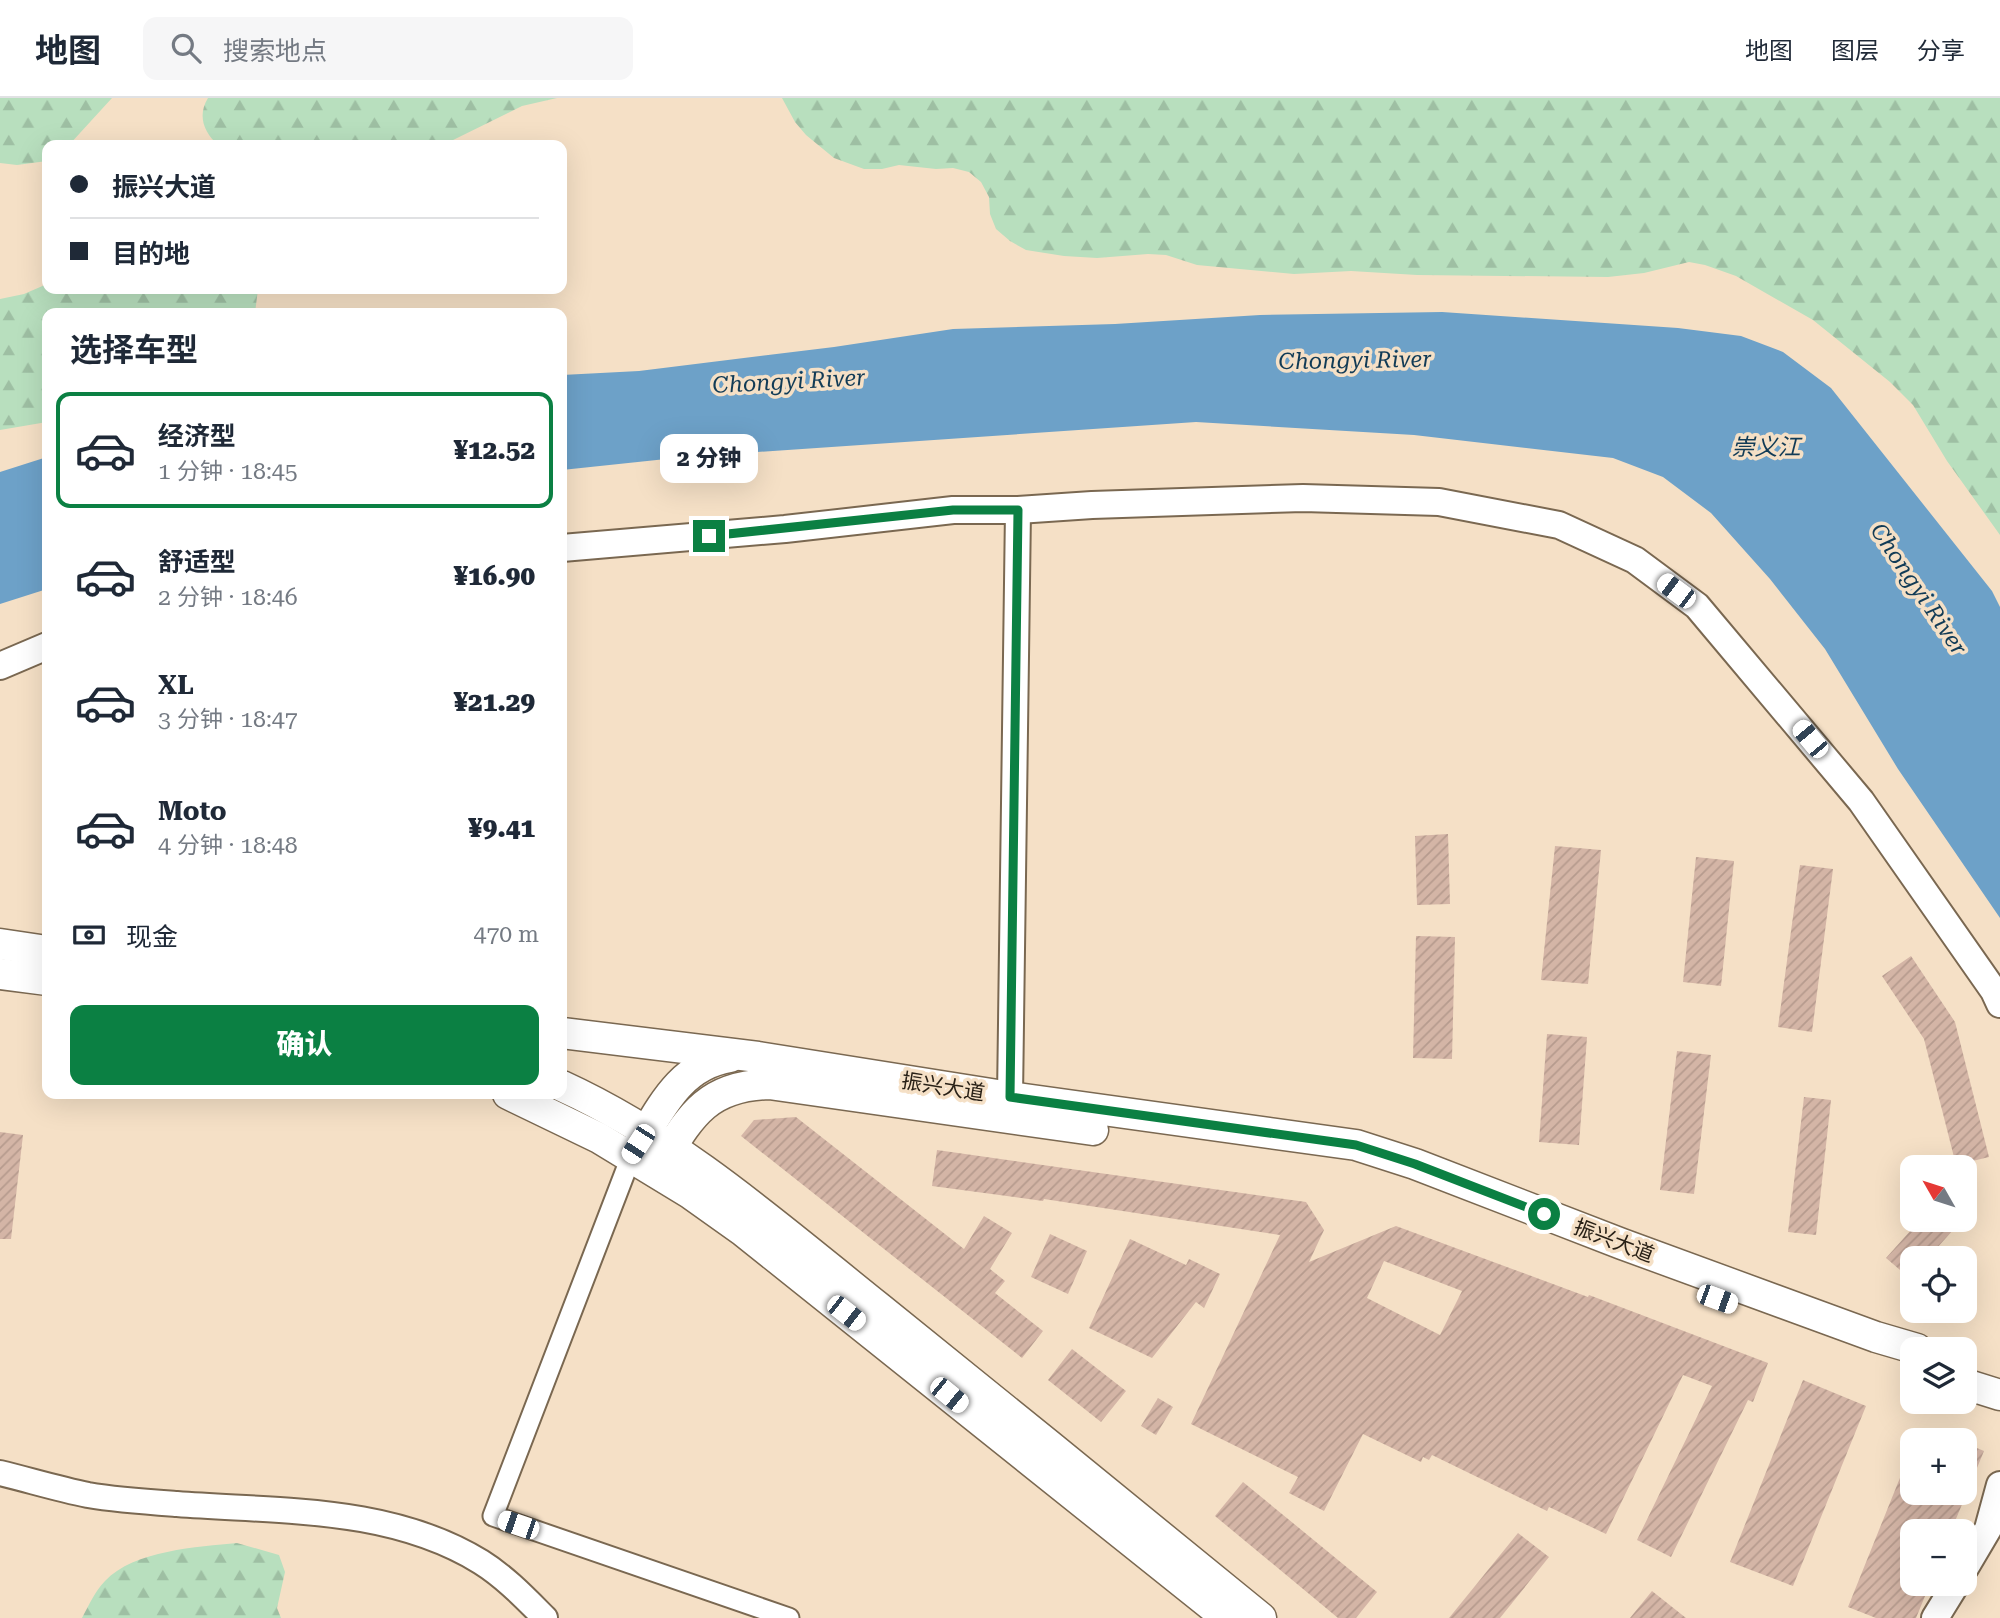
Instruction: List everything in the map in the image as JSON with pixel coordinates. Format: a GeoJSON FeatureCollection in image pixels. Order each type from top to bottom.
{"type":"FeatureCollection","features":[{"type":"Feature","properties":{"kind":"main road"},"geometry":{"type":"LineString","coordinates":[[567,548],[785,529],[953,510],[1018,510],[1303,498],[1439,502],[1559,525],[1634,560],[1697,606],[1853,790],[1994,991],[2000,1004]]}},
{"type":"Feature","properties":{"kind":"main road"},"geometry":{"type":"LineString","coordinates":[[0,666],[42,648]]}},
{"type":"Feature","properties":{"kind":"main road"},"geometry":{"type":"LineString","coordinates":[[0,944],[42,950]]}},
{"type":"Feature","properties":{"kind":"main road"},"geometry":{"type":"LineString","coordinates":[[0,974],[42,979]]}},
{"type":"Feature","properties":{"kind":"main road","name":"振兴大道"},"geometry":{"type":"LineString","coordinates":[[567,1034],[764,1071],[1354,1165],[1413,1183],[1615,1262],[1900,1364]]}},
{"type":"Feature","properties":{"kind":"main road"},"geometry":{"type":"LineString","coordinates":[[651,1152],[707,1101],[764,1071]]}},
{"type":"Feature","properties":{"kind":"main road"},"geometry":{"type":"LineString","coordinates":[[567,1088],[613,1111],[651,1152],[743,1231],[1227,1618]]}},
{"type":"Feature","properties":{"kind":"main road"},"geometry":{"type":"LineString","coordinates":[[518,1099],[599,1138],[709,1172],[1261,1618]]}},
{"type":"Feature","properties":{"kind":"main road","name":"振兴大道"},"geometry":{"type":"LineString","coordinates":[[1009,1108],[1356,1145],[1415,1164],[1622,1244],[1900,1344]]}},
{"type":"Feature","properties":{"kind":"main road"},"geometry":{"type":"LineString","coordinates":[[1977,1367],[2000,1374]]}},
{"type":"Feature","properties":{"kind":"main road"},"geometry":{"type":"LineString","coordinates":[[1977,1388],[2000,1395]]}},
{"type":"Feature","properties":{"kind":"main road"},"geometry":{"type":"LineString","coordinates":[[1977,1548],[1988,1529],[2000,1485]]}},
{"type":"Feature","properties":{"kind":"main road"},"geometry":{"type":"LineString","coordinates":[[1936,1618],[1949,1596]]}},
{"type":"Feature","properties":{"kind":"street"},"geometry":{"type":"LineString","coordinates":[[1009,1108],[1018,510]]}},
{"type":"Feature","properties":{"kind":"street"},"geometry":{"type":"LineString","coordinates":[[651,1152],[493,1516],[789,1618]]}},
{"type":"Feature","properties":{"kind":"street"},"geometry":{"type":"LineString","coordinates":[[0,1473],[88,1495],[178,1504],[287,1509],[356,1518],[432,1538],[481,1562],[517,1589],[545,1618]]}},
{"type":"Feature","properties":{"kind":"green space"},"geometry":{"type":"Polygon","coordinates":[[[0,98],[112,98],[74,140],[42,140],[42,162],[17,165],[0,163],[0,98]]]}},
{"type":"Feature","properties":{"kind":"green space"},"geometry":{"type":"Polygon","coordinates":[[[208,98],[557,98],[522,106],[453,140],[214,140],[204,123],[208,98]]]}},
{"type":"Feature","properties":{"kind":"green space"},"geometry":{"type":"Polygon","coordinates":[[[782,98],[2000,98],[2000,535],[1947,461],[1913,405],[1890,382],[1813,320],[1736,276],[1689,262],[1644,273],[1608,277],[1417,275],[1351,271],[1294,274],[1197,265],[1166,255],[1097,258],[1026,250],[996,229],[990,214],[989,197],[981,182],[969,172],[953,168],[899,165],[864,169],[834,158],[806,135],[795,122],[782,98]]]}},
{"type":"Feature","properties":{"kind":"green space"},"geometry":{"type":"Polygon","coordinates":[[[42,286],[42,294],[257,294],[256,308],[42,308],[42,423],[0,430],[0,299],[24,294],[42,286]]]}},
{"type":"Feature","properties":{"kind":"green space"},"geometry":{"type":"Polygon","coordinates":[[[237,1543],[279,1555],[285,1572],[277,1608],[281,1618],[82,1618],[101,1585],[117,1571],[132,1563],[167,1552],[237,1543]]]}},
{"type":"Feature","properties":{"kind":"water","name":"崇义江"},"geometry":{"type":"Polygon","coordinates":[[[1442,312],[1678,328],[1741,336],[1783,352],[1831,388],[1992,591],[2000,607],[2000,918],[1898,769],[1825,649],[1770,579],[1711,513],[1663,477],[1613,458],[1414,435],[1196,422],[685,457],[567,469],[567,375],[639,371],[953,329],[1115,324],[1260,315],[1442,312]]]}},
{"type":"Feature","properties":{"kind":"water"},"geometry":{"type":"Polygon","coordinates":[[[42,459],[42,591],[0,604],[0,472],[42,459]]]}},
{"type":"Feature","properties":{"kind":"building"},"geometry":{"type":"Polygon","coordinates":[[[1448,834],[1450,904],[1417,905],[1415,836],[1448,834]]]}},
{"type":"Feature","properties":{"kind":"building"},"geometry":{"type":"Polygon","coordinates":[[[1555,846],[1601,850],[1588,984],[1541,980],[1555,846]]]}},
{"type":"Feature","properties":{"kind":"building"},"geometry":{"type":"Polygon","coordinates":[[[1696,857],[1734,861],[1721,986],[1683,982],[1696,857]]]}},
{"type":"Feature","properties":{"kind":"building"},"geometry":{"type":"Polygon","coordinates":[[[1800,865],[1833,869],[1812,1032],[1778,1027],[1800,865]]]}},
{"type":"Feature","properties":{"kind":"building"},"geometry":{"type":"Polygon","coordinates":[[[1416,936],[1455,937],[1452,1059],[1413,1058],[1416,936]]]}},
{"type":"Feature","properties":{"kind":"building"},"geometry":{"type":"Polygon","coordinates":[[[1911,956],[1955,1022],[1989,1157],[1978,1160],[1978,1155],[1953,1155],[1924,1039],[1882,976],[1911,956]]]}},
{"type":"Feature","properties":{"kind":"building"},"geometry":{"type":"Polygon","coordinates":[[[1547,1034],[1587,1037],[1579,1145],[1539,1142],[1547,1034]]]}},
{"type":"Feature","properties":{"kind":"building"},"geometry":{"type":"Polygon","coordinates":[[[1677,1051],[1711,1055],[1694,1194],[1660,1190],[1677,1051]]]}},
{"type":"Feature","properties":{"kind":"building"},"geometry":{"type":"Polygon","coordinates":[[[1804,1097],[1831,1100],[1816,1235],[1788,1232],[1804,1097]]]}},
{"type":"Feature","properties":{"kind":"building"},"geometry":{"type":"Polygon","coordinates":[[[796,1117],[964,1249],[984,1216],[1012,1233],[990,1269],[1005,1281],[995,1293],[1043,1331],[1022,1358],[741,1136],[754,1120],[796,1117]]]}},
{"type":"Feature","properties":{"kind":"building"},"geometry":{"type":"Polygon","coordinates":[[[0,1132],[23,1135],[11,1239],[0,1239],[0,1132]]]}},
{"type":"Feature","properties":{"kind":"building"},"geometry":{"type":"Polygon","coordinates":[[[937,1150],[1306,1202],[1324,1230],[1309,1262],[1396,1226],[1768,1363],[1753,1402],[1748,1400],[1671,1557],[1637,1540],[1712,1386],[1683,1375],[1606,1534],[1549,1507],[1547,1511],[1432,1455],[1429,1460],[1423,1457],[1421,1462],[1363,1434],[1324,1511],[1289,1493],[1298,1477],[1191,1424],[1280,1235],[1044,1199],[1043,1201],[932,1186],[937,1150]],[[1384,1261],[1367,1298],[1440,1335],[1462,1291],[1384,1261]]]}},
{"type":"Feature","properties":{"kind":"building"},"geometry":{"type":"Polygon","coordinates":[[[1909,1232],[1951,1232],[1939,1246],[1900,1246],[1900,1270],[1886,1258],[1909,1232]]]}},
{"type":"Feature","properties":{"kind":"building"},"geometry":{"type":"Polygon","coordinates":[[[1050,1234],[1087,1251],[1068,1294],[1031,1277],[1050,1234]]]}},
{"type":"Feature","properties":{"kind":"building"},"geometry":{"type":"Polygon","coordinates":[[[1130,1239],[1186,1265],[1189,1259],[1220,1274],[1204,1308],[1196,1302],[1152,1358],[1089,1328],[1130,1239]]]}},
{"type":"Feature","properties":{"kind":"building"},"geometry":{"type":"Polygon","coordinates":[[[1072,1349],[1126,1391],[1101,1422],[1048,1380],[1072,1349]]]}},
{"type":"Feature","properties":{"kind":"building"},"geometry":{"type":"Polygon","coordinates":[[[1803,1380],[1866,1406],[1793,1586],[1730,1562],[1803,1380]]]}},
{"type":"Feature","properties":{"kind":"building"},"geometry":{"type":"Polygon","coordinates":[[[1158,1398],[1173,1407],[1156,1435],[1141,1426],[1158,1398]]]}},
{"type":"Feature","properties":{"kind":"building"},"geometry":{"type":"Polygon","coordinates":[[[1977,1448],[1984,1451],[1977,1468],[1977,1448]]]}},
{"type":"Feature","properties":{"kind":"building"},"geometry":{"type":"Polygon","coordinates":[[[1900,1478],[1900,1505],[1962,1505],[1956,1519],[1900,1519],[1900,1596],[1925,1596],[1916,1618],[1876,1618],[1848,1607],[1900,1478]]]}},
{"type":"Feature","properties":{"kind":"building"},"geometry":{"type":"Polygon","coordinates":[[[1243,1482],[1377,1592],[1356,1618],[1338,1618],[1215,1516],[1243,1482]]]}},
{"type":"Feature","properties":{"kind":"building"},"geometry":{"type":"Polygon","coordinates":[[[1518,1533],[1549,1557],[1500,1618],[1449,1618],[1518,1533]]]}},
{"type":"Feature","properties":{"kind":"building"},"geometry":{"type":"Polygon","coordinates":[[[1652,1591],[1686,1618],[1630,1618],[1652,1591]]]}},
{"type":"Feature","properties":{"kind":"route"},"geometry":{"type":"LineString","coordinates":[[709,536],[953,510],[1018,510],[1010,1097],[1356,1145],[1415,1164],[1544,1214]]}},
{"type":"Feature","properties":{"kind":"water label","name":"Chongyi River"},"geometry":{"type":"Point","coordinates":[1355,360]}},
{"type":"Feature","properties":{"kind":"water label","name":"Chongyi River"},"geometry":{"type":"Point","coordinates":[789,381]}},
{"type":"Feature","properties":{"kind":"water label","name":"Chongyi River"},"geometry":{"type":"Point","coordinates":[1919,589]}}]}
